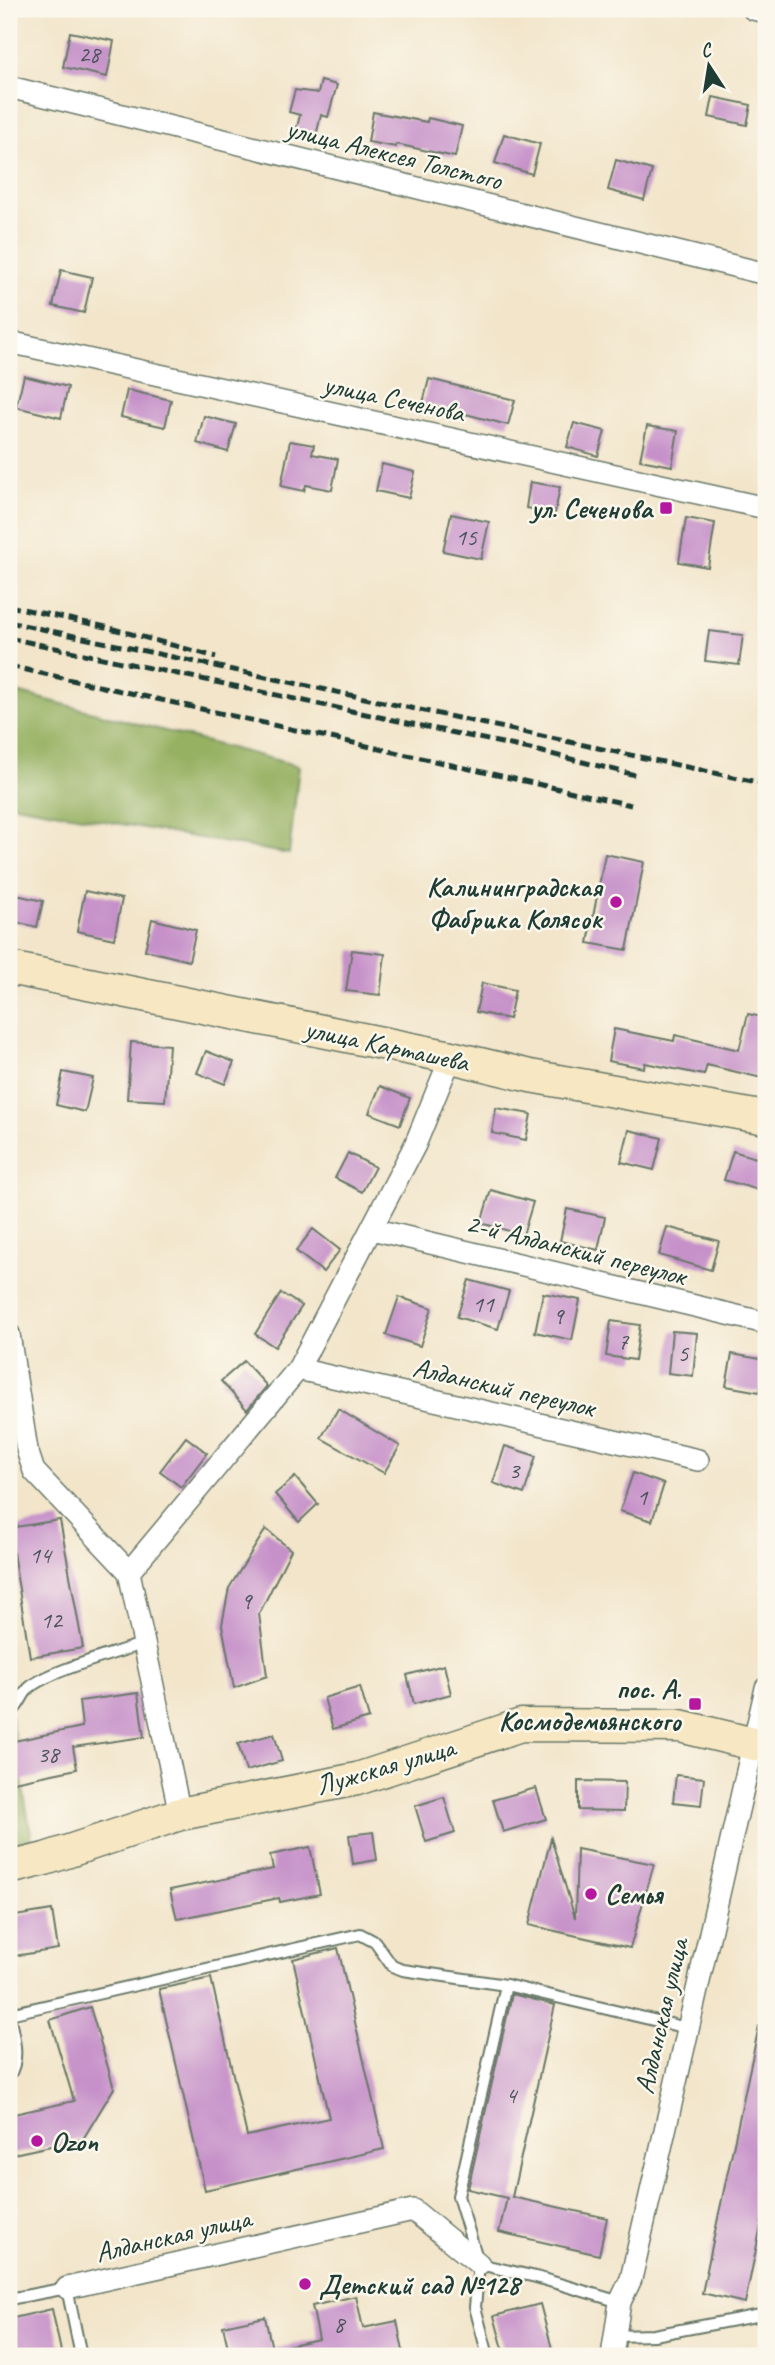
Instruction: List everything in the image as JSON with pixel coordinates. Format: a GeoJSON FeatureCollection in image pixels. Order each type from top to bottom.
{"type":"FeatureCollection","features":[{"type":"Feature","properties":{"kind":"main road","name":"улица Карташева"},"geometry":{"type":"LineString","coordinates":[[9,968],[451,1057],[530,1076],[766,1118]]}},
{"type":"Feature","properties":{"kind":"main road","name":"Лужская улица"},"geometry":{"type":"LineString","coordinates":[[9,1868],[46,1859],[180,1814],[357,1779],[521,1725],[680,1726],[759,1745]]}},
{"type":"Feature","properties":{"kind":"street"},"geometry":{"type":"LineString","coordinates":[[753,9],[766,12]]}},
{"type":"Feature","properties":{"kind":"street","name":"улица Алексея Толстого"},"geometry":{"type":"LineString","coordinates":[[9,87],[766,274]]}},
{"type":"Feature","properties":{"kind":"street","name":"улица Сеченова"},"geometry":{"type":"LineString","coordinates":[[9,342],[766,508]]}},
{"type":"Feature","properties":{"kind":"street"},"geometry":{"type":"LineString","coordinates":[[129,1572],[298,1369],[415,1145],[451,1057]]}},
{"type":"Feature","properties":{"kind":"street","name":"2-й Алданский переулок"},"geometry":{"type":"LineString","coordinates":[[372,1229],[766,1323]]}},
{"type":"Feature","properties":{"kind":"street"},"geometry":{"type":"LineString","coordinates":[[9,1334],[27,1450],[34,1471],[129,1572],[180,1814]]}},
{"type":"Feature","properties":{"kind":"street","name":"Алданский переулок"},"geometry":{"type":"LineString","coordinates":[[298,1369],[698,1460]]}},
{"type":"Feature","properties":{"kind":"street","name":"Алданская улица"},"geometry":{"type":"LineString","coordinates":[[613,2346],[620,2302],[631,2279],[687,2028],[759,1745],[766,1688]]}},
{"type":"Feature","properties":{"kind":"street","name":"Алданская улица"},"geometry":{"type":"LineString","coordinates":[[67,2288],[413,2210],[479,2264]]}},
{"type":"Feature","properties":{"kind":"lane"},"geometry":{"type":"LineString","coordinates":[[9,1714],[15,1710],[27,1689],[43,1679],[144,1643]]}},
{"type":"Feature","properties":{"kind":"lane"},"geometry":{"type":"LineString","coordinates":[[9,2076],[15,2067],[16,2050],[9,2015],[360,1934],[375,1941],[392,1966],[403,1970],[506,1985],[687,2028]]}},
{"type":"Feature","properties":{"kind":"lane"},"geometry":{"type":"LineString","coordinates":[[488,2356],[475,2307],[479,2264],[458,2196],[506,1985]]}},
{"type":"Feature","properties":{"kind":"lane"},"geometry":{"type":"LineString","coordinates":[[479,2264],[536,2277],[620,2302]]}},
{"type":"Feature","properties":{"kind":"lane"},"geometry":{"type":"LineString","coordinates":[[9,2299],[67,2288],[81,2356]]}},
{"type":"Feature","properties":{"kind":"lane"},"geometry":{"type":"LineString","coordinates":[[613,2346],[654,2335],[766,2314]]}},
{"type":"Feature","properties":{"kind":"green space"},"geometry":{"type":"Polygon","coordinates":[[[9,690],[299,766],[289,854],[9,804],[9,690]]]}},
{"type":"Feature","properties":{"kind":"green space"},"geometry":{"type":"Polygon","coordinates":[[[9,1708],[32,1839],[9,1844],[9,1708]]]}},
{"type":"Feature","properties":{"kind":"building"},"geometry":{"type":"Polygon","coordinates":[[[70,32],[114,41],[107,77],[63,67],[70,32]]]}},
{"type":"Feature","properties":{"kind":"building"},"geometry":{"type":"Polygon","coordinates":[[[321,81],[337,85],[328,117],[321,115],[316,136],[296,131],[300,115],[289,112],[295,90],[318,93],[321,81]]]}},
{"type":"Feature","properties":{"kind":"building"},"geometry":{"type":"Polygon","coordinates":[[[713,97],[751,105],[747,125],[709,117],[713,97]]]}},
{"type":"Feature","properties":{"kind":"building"},"geometry":{"type":"Polygon","coordinates":[[[373,112],[427,122],[428,118],[462,126],[455,157],[396,144],[396,147],[368,142],[373,112]]]}},
{"type":"Feature","properties":{"kind":"building"},"geometry":{"type":"Polygon","coordinates":[[[504,134],[540,144],[532,174],[495,163],[504,134]]]}},
{"type":"Feature","properties":{"kind":"building"},"geometry":{"type":"Polygon","coordinates":[[[616,160],[652,170],[644,200],[608,190],[616,160]]]}},
{"type":"Feature","properties":{"kind":"building"},"geometry":{"type":"Polygon","coordinates":[[[61,270],[92,277],[84,313],[53,306],[61,270]]]}},
{"type":"Feature","properties":{"kind":"building"},"geometry":{"type":"Polygon","coordinates":[[[24,376],[68,387],[61,418],[16,407],[24,376]]]}},
{"type":"Feature","properties":{"kind":"building"},"geometry":{"type":"Polygon","coordinates":[[[429,379],[515,400],[508,425],[423,403],[429,379]]]}},
{"type":"Feature","properties":{"kind":"building"},"geometry":{"type":"Polygon","coordinates":[[[127,390],[171,400],[165,427],[121,417],[127,390]]]}},
{"type":"Feature","properties":{"kind":"building"},"geometry":{"type":"Polygon","coordinates":[[[204,416],[236,424],[228,452],[197,443],[204,416]]]}},
{"type":"Feature","properties":{"kind":"building"},"geometry":{"type":"Polygon","coordinates":[[[574,423],[605,431],[598,456],[567,447],[574,423]]]}},
{"type":"Feature","properties":{"kind":"building"},"geometry":{"type":"Polygon","coordinates":[[[647,426],[678,431],[672,466],[640,460],[647,426]]]}},
{"type":"Feature","properties":{"kind":"building"},"geometry":{"type":"Polygon","coordinates":[[[290,441],[314,445],[312,454],[338,459],[332,490],[306,485],[304,491],[281,486],[290,441]]]}},
{"type":"Feature","properties":{"kind":"building"},"geometry":{"type":"Polygon","coordinates":[[[382,464],[415,472],[409,498],[376,491],[382,464]]]}},
{"type":"Feature","properties":{"kind":"building"},"geometry":{"type":"Polygon","coordinates":[[[530,482],[560,487],[555,513],[526,508],[530,482]]]}},
{"type":"Feature","properties":{"kind":"building"},"geometry":{"type":"Polygon","coordinates":[[[451,514],[489,522],[481,559],[443,551],[451,514]]]}},
{"type":"Feature","properties":{"kind":"building"},"geometry":{"type":"Polygon","coordinates":[[[686,518],[715,523],[708,567],[679,562],[686,518]]]}},
{"type":"Feature","properties":{"kind":"building"},"geometry":{"type":"Polygon","coordinates":[[[709,631],[743,635],[739,665],[705,661],[709,631]]]}},
{"type":"Feature","properties":{"kind":"building","name":"Калининградская Фабрика Колясок"},"geometry":{"type":"Polygon","coordinates":[[[605,854],[644,862],[627,950],[588,943],[605,854]]]}},
{"type":"Feature","properties":{"kind":"building"},"geometry":{"type":"Polygon","coordinates":[[[85,891],[122,899],[114,939],[77,931],[85,891]]]}},
{"type":"Feature","properties":{"kind":"building"},"geometry":{"type":"Polygon","coordinates":[[[16,895],[43,901],[37,927],[10,921],[16,895]]]}},
{"type":"Feature","properties":{"kind":"building"},"geometry":{"type":"Polygon","coordinates":[[[152,919],[196,930],[189,961],[145,950],[152,919]]]}},
{"type":"Feature","properties":{"kind":"building"},"geometry":{"type":"Polygon","coordinates":[[[352,950],[385,954],[380,995],[346,991],[352,950]]]}},
{"type":"Feature","properties":{"kind":"building"},"geometry":{"type":"Polygon","coordinates":[[[482,983],[515,990],[509,1019],[476,1012],[482,983]]]}},
{"type":"Feature","properties":{"kind":"building"},"geometry":{"type":"Polygon","coordinates":[[[748,1014],[766,1018],[766,1079],[707,1065],[704,1075],[645,1063],[644,1068],[608,1061],[614,1029],[674,1041],[675,1035],[739,1050],[748,1014]]]}},
{"type":"Feature","properties":{"kind":"building"},"geometry":{"type":"Polygon","coordinates":[[[131,1042],[169,1045],[165,1101],[127,1099],[131,1042]]]}},
{"type":"Feature","properties":{"kind":"building"},"geometry":{"type":"Polygon","coordinates":[[[206,1051],[234,1062],[225,1084],[197,1073],[206,1051]]]}},
{"type":"Feature","properties":{"kind":"building"},"geometry":{"type":"Polygon","coordinates":[[[63,1072],[93,1078],[85,1112],[56,1105],[63,1072]]]}},
{"type":"Feature","properties":{"kind":"building"},"geometry":{"type":"Polygon","coordinates":[[[380,1086],[410,1098],[400,1125],[369,1113],[380,1086]]]}},
{"type":"Feature","properties":{"kind":"building"},"geometry":{"type":"Polygon","coordinates":[[[496,1108],[531,1114],[526,1140],[492,1133],[496,1108]]]}},
{"type":"Feature","properties":{"kind":"building"},"geometry":{"type":"Polygon","coordinates":[[[629,1130],[662,1138],[654,1170],[621,1162],[629,1130]]]}},
{"type":"Feature","properties":{"kind":"building"},"geometry":{"type":"Polygon","coordinates":[[[733,1151],[766,1161],[759,1190],[724,1180],[733,1151]]]}},
{"type":"Feature","properties":{"kind":"building"},"geometry":{"type":"Polygon","coordinates":[[[348,1153],[375,1167],[362,1192],[335,1178],[348,1153]]]}},
{"type":"Feature","properties":{"kind":"building"},"geometry":{"type":"Polygon","coordinates":[[[491,1190],[533,1202],[523,1235],[481,1223],[491,1190]]]}},
{"type":"Feature","properties":{"kind":"building"},"geometry":{"type":"Polygon","coordinates":[[[567,1209],[605,1217],[598,1250],[560,1241],[567,1209]]]}},
{"type":"Feature","properties":{"kind":"building"},"geometry":{"type":"Polygon","coordinates":[[[667,1227],[719,1241],[711,1270],[659,1255],[667,1227]]]}},
{"type":"Feature","properties":{"kind":"building"},"geometry":{"type":"Polygon","coordinates":[[[313,1229],[340,1250],[323,1272],[296,1251],[313,1229]]]}},
{"type":"Feature","properties":{"kind":"building"},"geometry":{"type":"Polygon","coordinates":[[[469,1280],[509,1291],[498,1329],[457,1317],[469,1280]]]}},
{"type":"Feature","properties":{"kind":"building"},"geometry":{"type":"Polygon","coordinates":[[[281,1293],[302,1306],[275,1347],[255,1334],[281,1293]]]}},
{"type":"Feature","properties":{"kind":"building"},"geometry":{"type":"Polygon","coordinates":[[[543,1293],[580,1300],[572,1340],[535,1332],[543,1293]]]}},
{"type":"Feature","properties":{"kind":"building"},"geometry":{"type":"Polygon","coordinates":[[[399,1297],[432,1308],[420,1346],[386,1335],[399,1297]]]}},
{"type":"Feature","properties":{"kind":"building"},"geometry":{"type":"Polygon","coordinates":[[[611,1321],[640,1325],[635,1360],[606,1356],[611,1321]]]}},
{"type":"Feature","properties":{"kind":"building"},"geometry":{"type":"Polygon","coordinates":[[[672,1331],[697,1333],[693,1376],[668,1373],[672,1331]]]}},
{"type":"Feature","properties":{"kind":"building"},"geometry":{"type":"Polygon","coordinates":[[[732,1354],[766,1360],[760,1392],[726,1386],[732,1354]]]}},
{"type":"Feature","properties":{"kind":"building"},"geometry":{"type":"Polygon","coordinates":[[[244,1361],[267,1386],[247,1410],[221,1381],[244,1361]]]}},
{"type":"Feature","properties":{"kind":"building"},"geometry":{"type":"Polygon","coordinates":[[[338,1409],[400,1446],[384,1473],[321,1438],[338,1409]]]}},
{"type":"Feature","properties":{"kind":"building"},"geometry":{"type":"Polygon","coordinates":[[[186,1437],[207,1453],[181,1487],[160,1471],[186,1437]]]}},
{"type":"Feature","properties":{"kind":"building"},"geometry":{"type":"Polygon","coordinates":[[[505,1446],[536,1456],[524,1494],[493,1483],[505,1446]]]}},
{"type":"Feature","properties":{"kind":"building"},"geometry":{"type":"Polygon","coordinates":[[[633,1473],[664,1484],[652,1521],[620,1511],[633,1473]]]}},
{"type":"Feature","properties":{"kind":"building"},"geometry":{"type":"Polygon","coordinates":[[[295,1477],[318,1504],[299,1522],[275,1494],[295,1477]]]}},
{"type":"Feature","properties":{"kind":"building"},"geometry":{"type":"Polygon","coordinates":[[[60,1520],[83,1648],[30,1657],[9,1528],[60,1520]]]}},
{"type":"Feature","properties":{"kind":"building"},"geometry":{"type":"Polygon","coordinates":[[[266,1529],[291,1550],[259,1614],[267,1676],[234,1688],[222,1625],[229,1588],[266,1529]]]}},
{"type":"Feature","properties":{"kind":"building"},"geometry":{"type":"Polygon","coordinates":[[[444,1665],[451,1694],[414,1704],[407,1675],[444,1665]]]}},
{"type":"Feature","properties":{"kind":"building"},"geometry":{"type":"Polygon","coordinates":[[[360,1687],[369,1718],[333,1729],[324,1698],[360,1687]]]}},
{"type":"Feature","properties":{"kind":"building"},"geometry":{"type":"Polygon","coordinates":[[[138,1693],[144,1737],[73,1747],[77,1769],[9,1783],[9,1742],[82,1727],[79,1701],[138,1693]]]}},
{"type":"Feature","properties":{"kind":"building"},"geometry":{"type":"Polygon","coordinates":[[[274,1734],[282,1761],[246,1771],[238,1744],[274,1734]]]}},
{"type":"Feature","properties":{"kind":"building"},"geometry":{"type":"Polygon","coordinates":[[[676,1775],[704,1778],[701,1805],[673,1802],[676,1775]]]}},
{"type":"Feature","properties":{"kind":"building"},"geometry":{"type":"Polygon","coordinates":[[[578,1781],[625,1782],[624,1811],[578,1810],[578,1781]]]}},
{"type":"Feature","properties":{"kind":"building"},"geometry":{"type":"Polygon","coordinates":[[[536,1788],[546,1819],[503,1832],[493,1800],[536,1788]]]}},
{"type":"Feature","properties":{"kind":"building"},"geometry":{"type":"Polygon","coordinates":[[[444,1797],[455,1833],[426,1842],[415,1806],[444,1797]]]}},
{"type":"Feature","properties":{"kind":"building"},"geometry":{"type":"Polygon","coordinates":[[[373,1832],[377,1860],[353,1864],[349,1835],[373,1832]]]}},
{"type":"Feature","properties":{"kind":"building","name":"Семья"},"geometry":{"type":"Polygon","coordinates":[[[551,1838],[575,1918],[577,1849],[654,1864],[630,1948],[529,1925],[551,1838]]]}},
{"type":"Feature","properties":{"kind":"building"},"geometry":{"type":"Polygon","coordinates":[[[310,1847],[320,1894],[280,1902],[279,1898],[177,1919],[170,1890],[273,1869],[270,1855],[310,1847]]]}},
{"type":"Feature","properties":{"kind":"building"},"geometry":{"type":"Polygon","coordinates":[[[52,1910],[58,1949],[14,1956],[9,1917],[52,1910]]]}},
{"type":"Feature","properties":{"kind":"building"},"geometry":{"type":"Polygon","coordinates":[[[338,1948],[384,2149],[205,2190],[159,1989],[211,1978],[247,2136],[329,2118],[293,1959],[338,1948]]]}},
{"type":"Feature","properties":{"kind":"building"},"geometry":{"type":"Polygon","coordinates":[[[512,1994],[555,2005],[512,2197],[607,2218],[599,2255],[499,2232],[507,2198],[468,2189],[512,1994]]]}},
{"type":"Feature","properties":{"kind":"building"},"geometry":{"type":"Polygon","coordinates":[[[90,2007],[114,2088],[83,2139],[9,2155],[9,2115],[74,2101],[50,2020],[90,2007]]]}},
{"type":"Feature","properties":{"kind":"building"},"geometry":{"type":"Polygon","coordinates":[[[759,2026],[766,2026],[766,2201],[745,2303],[702,2293],[759,2026]]]}},
{"type":"Feature","properties":{"kind":"building"},"geometry":{"type":"Polygon","coordinates":[[[356,2296],[363,2328],[397,2321],[404,2356],[362,2356],[361,2353],[346,2356],[230,2356],[223,2326],[265,2317],[272,2349],[319,2339],[312,2306],[356,2296]]]}},
{"type":"Feature","properties":{"kind":"building"},"geometry":{"type":"Polygon","coordinates":[[[540,2304],[554,2356],[505,2356],[494,2316],[540,2304]]]}},
{"type":"Feature","properties":{"kind":"building"},"geometry":{"type":"Polygon","coordinates":[[[52,2309],[62,2356],[9,2356],[9,2319],[52,2309]]]}},
{"type":"Feature","properties":{"kind":"railway"},"geometry":{"type":"LineString","coordinates":[[9,606],[106,627],[216,657]]}},
{"type":"Feature","properties":{"kind":"railway"},"geometry":{"type":"LineString","coordinates":[[9,622],[766,784]]}},
{"type":"Feature","properties":{"kind":"railway"},"geometry":{"type":"LineString","coordinates":[[9,638],[539,751],[635,775]]}},
{"type":"Feature","properties":{"kind":"railway"},"geometry":{"type":"LineString","coordinates":[[9,666],[631,805]]}},
{"type":"Feature","properties":{"kind":"place","name":"ул. Сеченова"},"geometry":{"type":"Point","coordinates":[666,508]}},
{"type":"Feature","properties":{"kind":"place","name":"Калининградская Фабрика Колясок"},"geometry":{"type":"Point","coordinates":[616,902]}},
{"type":"Feature","properties":{"kind":"place","name":"пос. А. Космодемьянского"},"geometry":{"type":"Point","coordinates":[695,1704]}},
{"type":"Feature","properties":{"kind":"place","name":"Семья"},"geometry":{"type":"Point","coordinates":[591,1894]}},
{"type":"Feature","properties":{"kind":"place","name":"Ozon"},"geometry":{"type":"Point","coordinates":[37,2141]}},
{"type":"Feature","properties":{"kind":"place","name":"Детский сад №128"},"geometry":{"type":"Point","coordinates":[305,2284]}}]}
